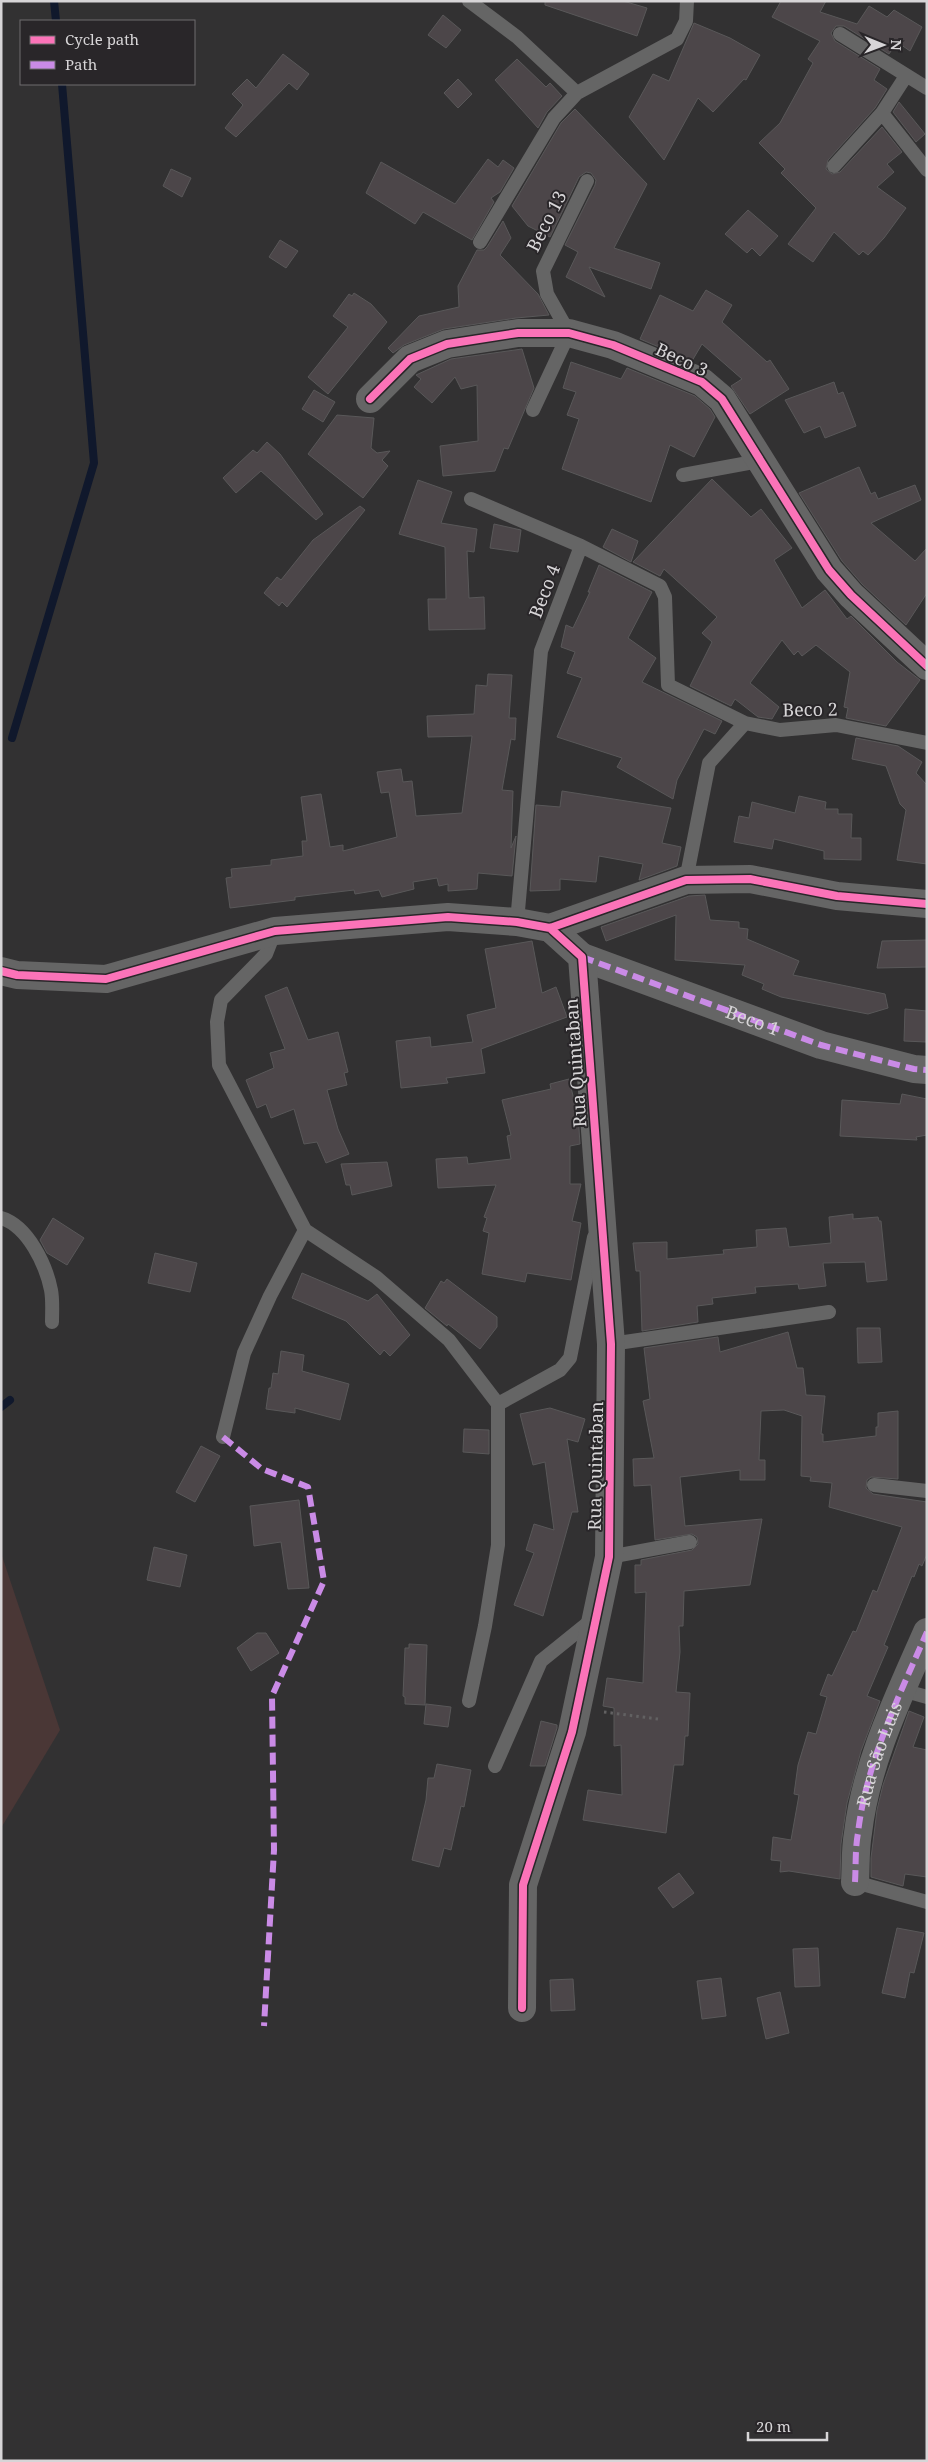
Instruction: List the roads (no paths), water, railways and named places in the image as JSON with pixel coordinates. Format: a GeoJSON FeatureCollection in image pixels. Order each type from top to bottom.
{"type":"FeatureCollection","features":[{"type":"Feature","properties":{"kind":"street","name":"Beco 3"},"geometry":{"type":"LineString","coordinates":[[370,399],[410,360],[447,344],[518,333],[568,333],[613,345],[702,382],[722,399],[759,461],[829,570],[851,595],[927,666]]}},
{"type":"Feature","properties":{"kind":"street"},"geometry":{"type":"LineString","coordinates":[[1,971],[17,975],[106,979],[275,931],[448,916],[517,922],[550,928],[686,880],[750,879],[837,896],[927,904]]}},
{"type":"Feature","properties":{"kind":"street"},"geometry":{"type":"LineString","coordinates":[[550,928],[582,957]]}},
{"type":"Feature","properties":{"kind":"street","name":"Beco 1"},"geometry":{"type":"LineString","coordinates":[[582,957],[821,1045],[914,1069],[927,1070]]}},
{"type":"Feature","properties":{"kind":"street","name":"Rua Quintaban"},"geometry":{"type":"LineString","coordinates":[[522,2008],[523,1885],[572,1732],[609,1557],[611,1344],[582,957]]}},
{"type":"Feature","properties":{"kind":"street","name":"Rua São Luis"},"geometry":{"type":"LineString","coordinates":[[855,1882],[857,1834],[872,1768],[914,1693],[927,1632]]}},
{"type":"Feature","properties":{"kind":"lane"},"geometry":{"type":"LineString","coordinates":[[469,1],[517,36],[577,93]]}},
{"type":"Feature","properties":{"kind":"lane"},"geometry":{"type":"LineString","coordinates":[[480,242],[554,118],[577,93],[677,39],[686,20],[687,1]]}},
{"type":"Feature","properties":{"kind":"lane"},"geometry":{"type":"LineString","coordinates":[[840,34],[927,88]]}},
{"type":"Feature","properties":{"kind":"lane"},"geometry":{"type":"LineString","coordinates":[[834,166],[882,113],[906,76]]}},
{"type":"Feature","properties":{"kind":"lane"},"geometry":{"type":"LineString","coordinates":[[882,113],[927,170]]}},
{"type":"Feature","properties":{"kind":"lane","name":"Beco 13"},"geometry":{"type":"LineString","coordinates":[[568,333],[548,294],[543,271],[587,181]]}},
{"type":"Feature","properties":{"kind":"lane"},"geometry":{"type":"LineString","coordinates":[[533,410],[568,333]]}},
{"type":"Feature","properties":{"kind":"lane"},"geometry":{"type":"LineString","coordinates":[[683,475],[759,461]]}},
{"type":"Feature","properties":{"kind":"lane"},"geometry":{"type":"LineString","coordinates":[[471,499],[581,546],[660,586],[665,597],[668,685],[745,723],[709,763],[686,880]]}},
{"type":"Feature","properties":{"kind":"lane","name":"Beco 4"},"geometry":{"type":"LineString","coordinates":[[517,922],[541,650],[581,546]]}},
{"type":"Feature","properties":{"kind":"lane","name":"Beco 2"},"geometry":{"type":"LineString","coordinates":[[745,723],[780,730],[836,726],[927,743]]}},
{"type":"Feature","properties":{"kind":"lane"},"geometry":{"type":"LineString","coordinates":[[275,931],[266,954],[237,981],[221,1000],[218,1022],[219,1065],[305,1230],[376,1277],[449,1340],[498,1404],[498,1545],[485,1626],[469,1701]]}},
{"type":"Feature","properties":{"kind":"lane"},"geometry":{"type":"LineString","coordinates":[[498,1404],[560,1370],[570,1358],[600,1204]]}},
{"type":"Feature","properties":{"kind":"lane"},"geometry":{"type":"LineString","coordinates":[[1,1218],[21,1231],[40,1258],[51,1291],[52,1322]]}},
{"type":"Feature","properties":{"kind":"lane"},"geometry":{"type":"LineString","coordinates":[[223,1437],[244,1353],[270,1296],[305,1230]]}},
{"type":"Feature","properties":{"kind":"lane"},"geometry":{"type":"LineString","coordinates":[[611,1344],[829,1312]]}},
{"type":"Feature","properties":{"kind":"lane"},"geometry":{"type":"LineString","coordinates":[[874,1485],[927,1491]]}},
{"type":"Feature","properties":{"kind":"lane"},"geometry":{"type":"LineString","coordinates":[[609,1557],[690,1542]]}},
{"type":"Feature","properties":{"kind":"lane"},"geometry":{"type":"LineString","coordinates":[[495,1766],[541,1661],[598,1615]]}},
{"type":"Feature","properties":{"kind":"lane"},"geometry":{"type":"LineString","coordinates":[[855,1882],[927,1902]]}},
{"type":"Feature","properties":{"kind":"waterway"},"geometry":{"type":"LineString","coordinates":[[54,1],[56,20]]}},
{"type":"Feature","properties":{"kind":"waterway"},"geometry":{"type":"LineString","coordinates":[[12,738],[94,463],[62,85]]}},
{"type":"Feature","properties":{"kind":"waterway"},"geometry":{"type":"LineString","coordinates":[[1,1407],[10,1400]]}}]}
